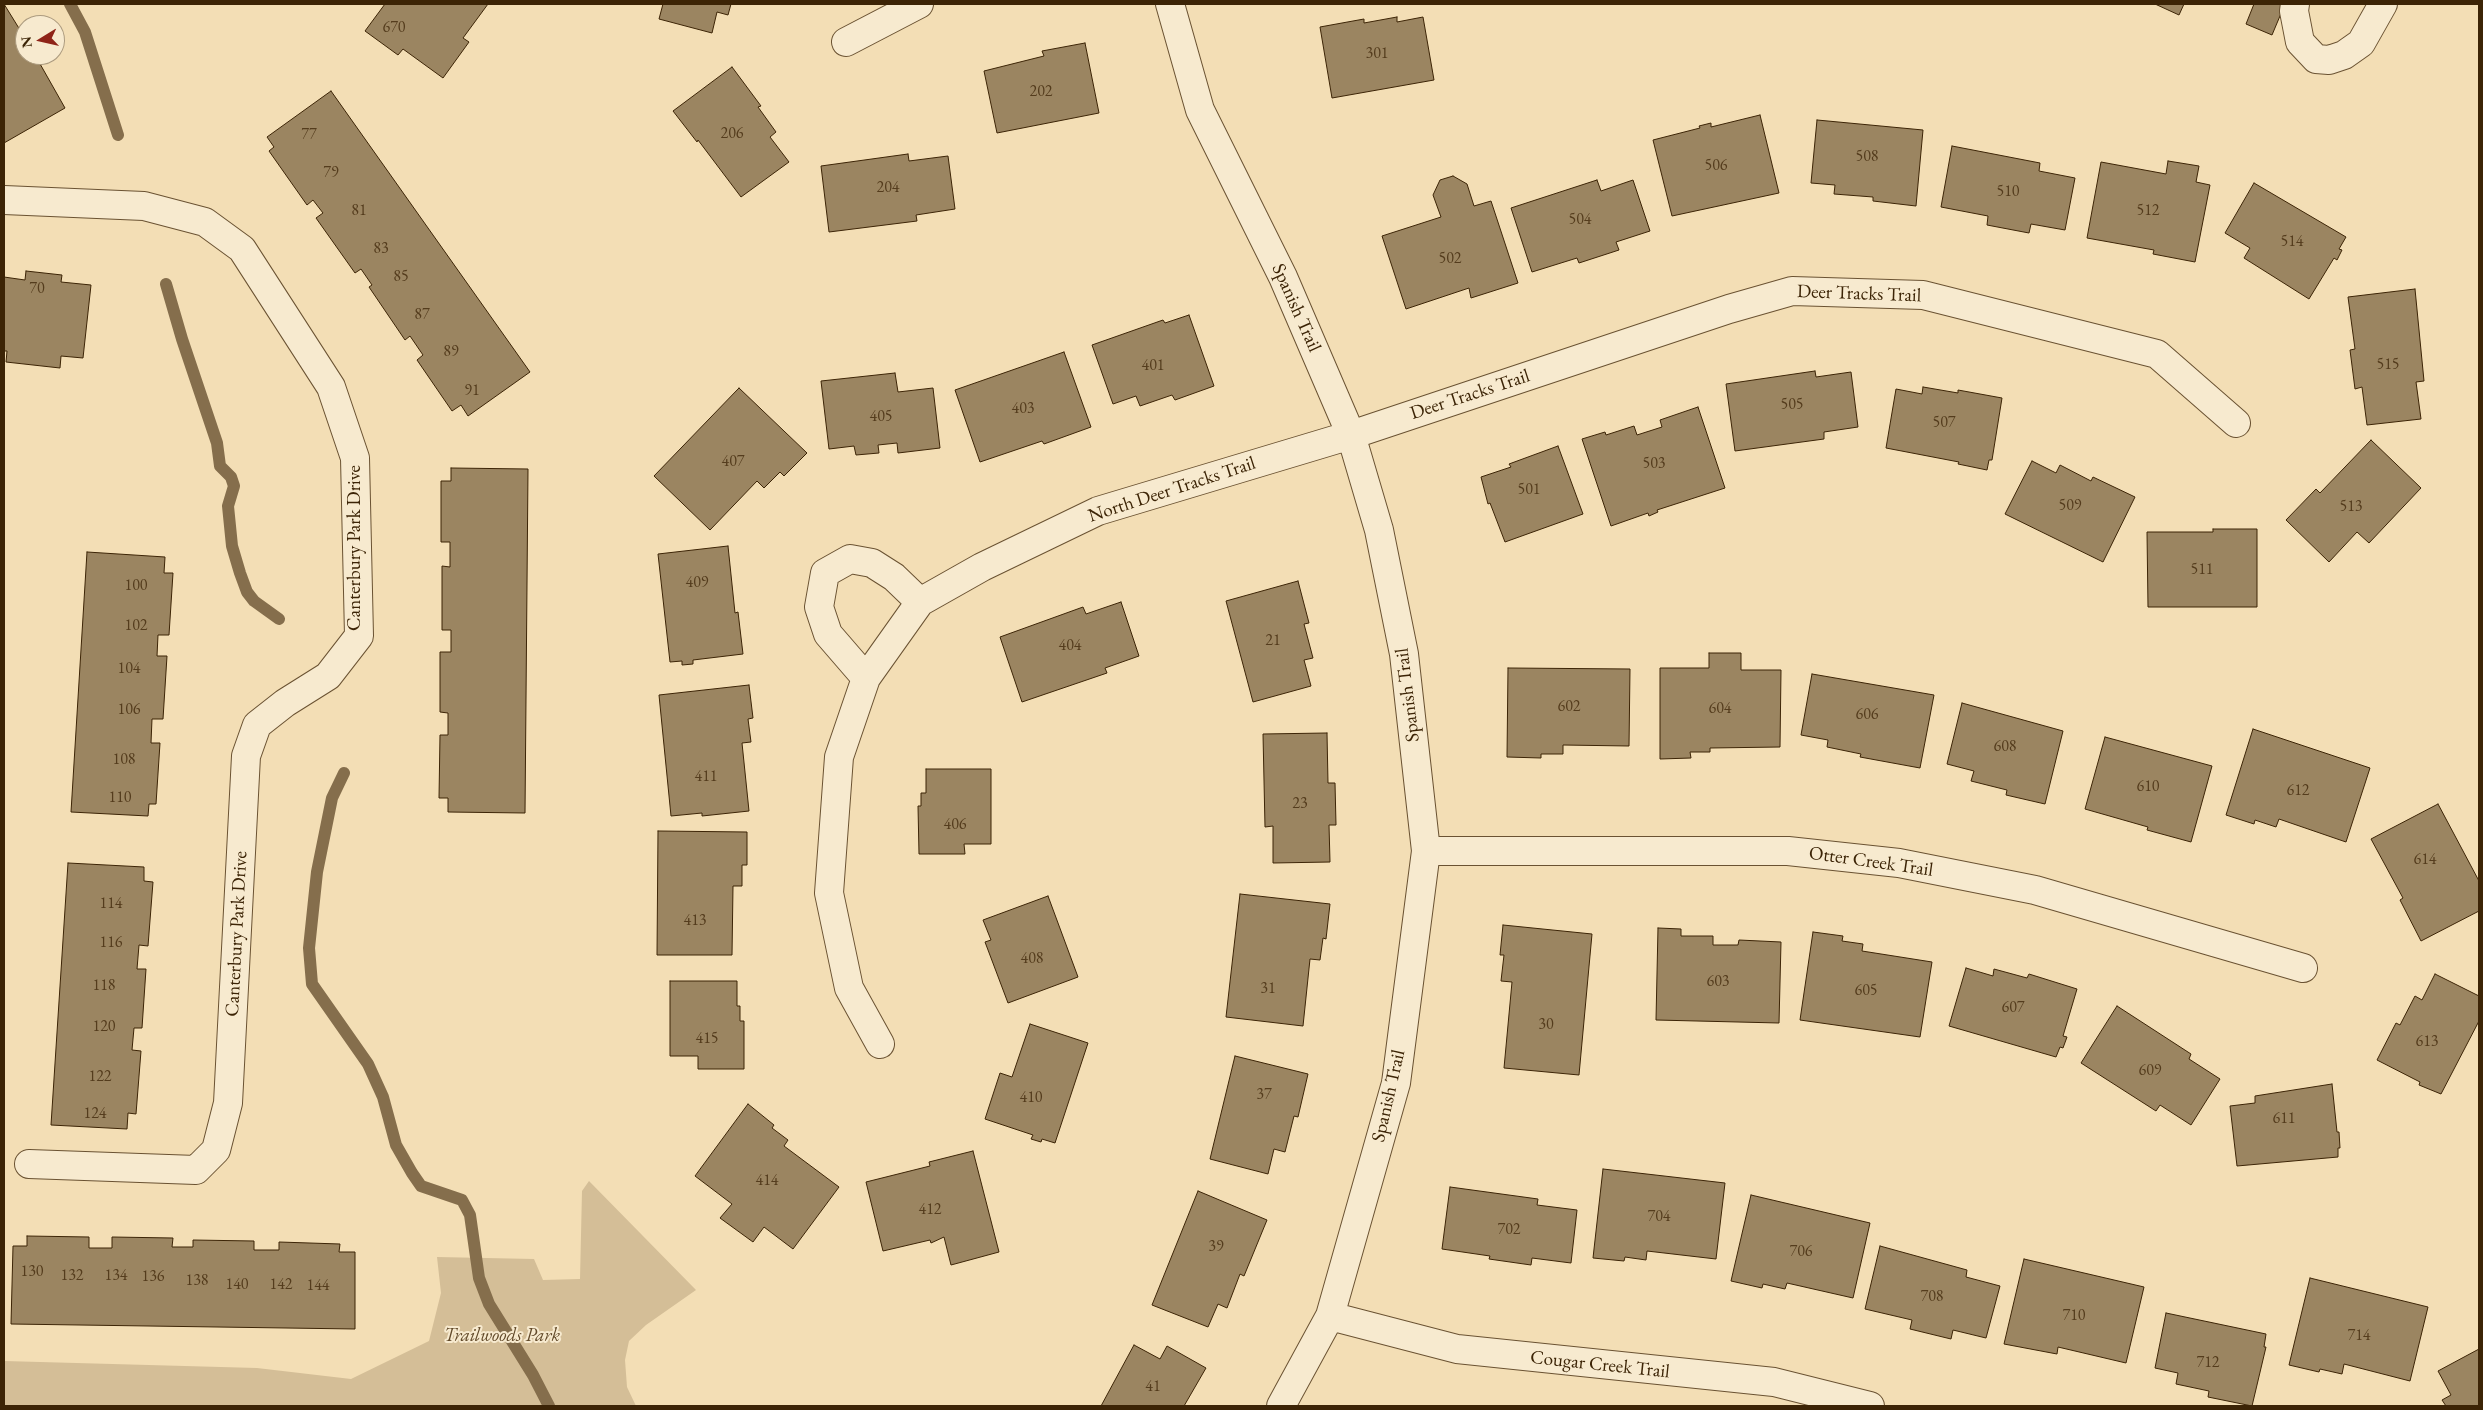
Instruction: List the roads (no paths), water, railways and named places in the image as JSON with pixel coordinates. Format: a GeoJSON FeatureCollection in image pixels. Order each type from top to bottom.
{"type":"FeatureCollection","features":[{"type":"Feature","properties":{"kind":"street"},"geometry":{"type":"LineString","coordinates":[[846,42],[919,4]]}},
{"type":"Feature","properties":{"kind":"street","name":"Spanish Trail"},"geometry":{"type":"LineString","coordinates":[[1170,4],[1200,110],[1283,277],[1351,435],[1379,530],[1404,654],[1426,851],[1396,1083],[1330,1316],[1281,1406]]}},
{"type":"Feature","properties":{"kind":"street"},"geometry":{"type":"LineString","coordinates":[[2296,4],[2294,11],[2300,42],[2316,59],[2329,60],[2344,55],[2361,43],[2383,4]]}},
{"type":"Feature","properties":{"kind":"street","name":"Canterbury Park Drive"},"geometry":{"type":"LineString","coordinates":[[4,200],[144,206],[205,222],[242,249],[332,387],[355,458],[358,636],[328,676],[285,703],[258,725],[246,756],[228,1103],[216,1150],[196,1170],[29,1164]]}},
{"type":"Feature","properties":{"kind":"street","name":"Deer Tracks Trail"},"geometry":{"type":"LineString","coordinates":[[1351,435],[1729,309],[1792,290],[1923,295],[2157,354],[2236,423]]}},
{"type":"Feature","properties":{"kind":"street","name":"North Deer Tracks Trail"},"geometry":{"type":"LineString","coordinates":[[880,1044],[849,988],[830,894],[839,757],[866,678],[920,602],[982,566],[1098,511],[1351,435]]}},
{"type":"Feature","properties":{"kind":"street"},"geometry":{"type":"LineString","coordinates":[[866,678],[828,634],[819,607],[825,573],[850,559],[872,563],[894,577],[920,602]]}},
{"type":"Feature","properties":{"kind":"street","name":"Otter Creek Trail"},"geometry":{"type":"LineString","coordinates":[[1426,851],[1788,851],[1899,863],[2035,890],[2303,968]]}},
{"type":"Feature","properties":{"kind":"street","name":"Cougar Creek Trail"},"geometry":{"type":"LineString","coordinates":[[1330,1316],[1457,1349],[1505,1356],[1774,1382],[1870,1406]]}},
{"type":"Feature","properties":{"kind":"waterway"},"geometry":{"type":"LineString","coordinates":[[70,4],[85,32],[118,135]]}},
{"type":"Feature","properties":{"kind":"waterway"},"geometry":{"type":"LineString","coordinates":[[166,284],[182,339],[217,443],[220,466],[231,477],[234,486],[228,506],[232,546],[240,573],[247,592],[254,601],[279,619]]}},
{"type":"Feature","properties":{"kind":"waterway"},"geometry":{"type":"LineString","coordinates":[[344,773],[332,798],[317,872],[309,948],[312,984],[368,1064],[383,1097],[396,1145],[421,1186],[462,1200],[470,1215],[479,1278],[489,1304],[533,1375],[549,1406]]}},
{"type":"Feature","properties":{"kind":"park label","name":"Trailwoods Park"},"geometry":{"type":"Point","coordinates":[502,1336]}}]}
